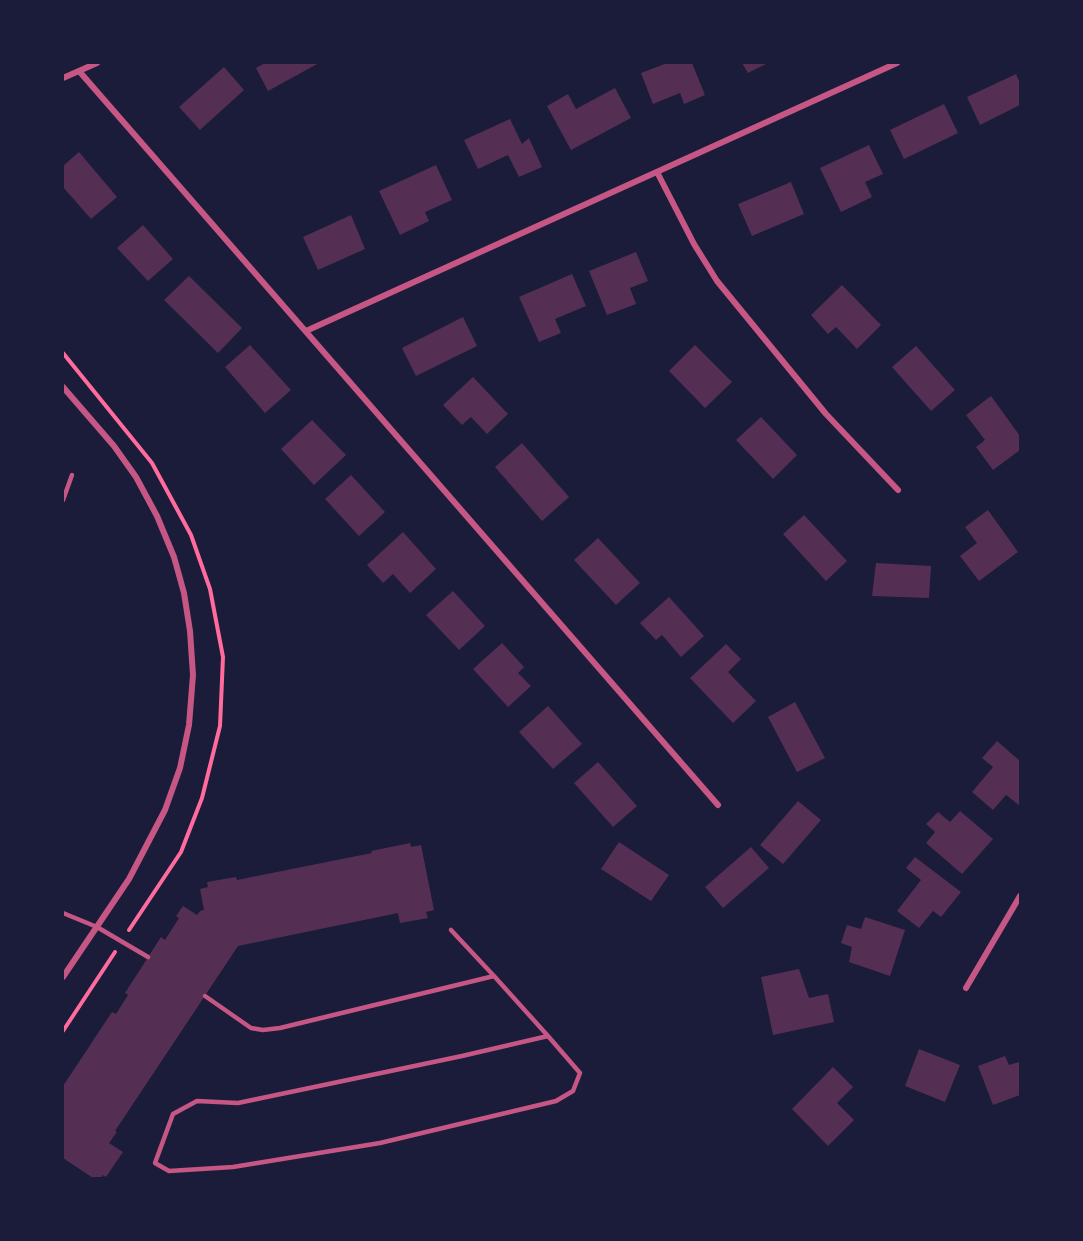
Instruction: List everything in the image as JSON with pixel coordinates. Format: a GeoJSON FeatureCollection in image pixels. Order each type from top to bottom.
{"type":"FeatureCollection","features":[{"type":"Feature","properties":{"kind":"street"},"geometry":{"type":"LineString","coordinates":[[63,78],[97,63]]}},
{"type":"Feature","properties":{"kind":"street"},"geometry":{"type":"LineString","coordinates":[[306,331],[897,63]]}},
{"type":"Feature","properties":{"kind":"street"},"geometry":{"type":"LineString","coordinates":[[79,71],[718,805]]}},
{"type":"Feature","properties":{"kind":"street"},"geometry":{"type":"LineString","coordinates":[[657,172],[694,244],[717,281],[826,414],[898,490]]}},
{"type":"Feature","properties":{"kind":"street"},"geometry":{"type":"LineString","coordinates":[[63,387],[114,446],[136,477],[157,516],[174,557],[184,593],[190,631],[193,675],[189,725],[180,768],[165,810],[146,850],[63,977]]}},
{"type":"Feature","properties":{"kind":"street"},"geometry":{"type":"LineString","coordinates":[[966,988],[1020,896]]}},
{"type":"Feature","properties":{"kind":"lane"},"geometry":{"type":"LineString","coordinates":[[63,500],[72,475]]}},
{"type":"Feature","properties":{"kind":"lane"},"geometry":{"type":"LineString","coordinates":[[63,913],[97,927],[148,957]]}},
{"type":"Feature","properties":{"kind":"lane"},"geometry":{"type":"LineString","coordinates":[[451,930],[494,976],[548,1036],[580,1073],[573,1091],[556,1101],[380,1143],[233,1167],[169,1171],[155,1163],[173,1114],[197,1101],[238,1102],[548,1036]]}},
{"type":"Feature","properties":{"kind":"lane"},"geometry":{"type":"LineString","coordinates":[[205,996],[251,1028],[263,1030],[280,1028],[494,976]]}},
{"type":"Feature","properties":{"kind":"path"},"geometry":{"type":"LineString","coordinates":[[63,353],[152,463],[191,535],[210,589],[223,657],[220,726],[202,798],[181,852],[63,1031]]}},
{"type":"Feature","properties":{"kind":"building"},"geometry":{"type":"Polygon","coordinates":[[[265,63],[319,63],[268,91],[256,68],[265,63]]]}},
{"type":"Feature","properties":{"kind":"building"},"geometry":{"type":"Polygon","coordinates":[[[667,63],[692,63],[705,95],[684,104],[680,93],[653,104],[641,73],[667,63]]]}},
{"type":"Feature","properties":{"kind":"building"},"geometry":{"type":"Polygon","coordinates":[[[742,63],[768,63],[748,73],[742,63]]]}},
{"type":"Feature","properties":{"kind":"building"},"geometry":{"type":"Polygon","coordinates":[[[224,67],[244,90],[200,130],[179,107],[224,67]]]}},
{"type":"Feature","properties":{"kind":"building"},"geometry":{"type":"Polygon","coordinates":[[[1016,74],[1020,83],[1020,105],[980,125],[967,97],[1016,74]]]}},
{"type":"Feature","properties":{"kind":"building"},"geometry":{"type":"Polygon","coordinates":[[[615,88],[631,118],[571,150],[547,106],[568,94],[576,109],[615,88]]]}},
{"type":"Feature","properties":{"kind":"building"},"geometry":{"type":"Polygon","coordinates":[[[944,104],[958,133],[904,159],[890,130],[944,104]]]}},
{"type":"Feature","properties":{"kind":"building"},"geometry":{"type":"Polygon","coordinates":[[[510,119],[522,144],[529,138],[542,167],[519,177],[508,155],[478,169],[464,140],[510,119]]]}},
{"type":"Feature","properties":{"kind":"building"},"geometry":{"type":"Polygon","coordinates":[[[869,145],[883,174],[865,182],[872,197],[841,212],[820,168],[869,145]]]}},
{"type":"Feature","properties":{"kind":"building"},"geometry":{"type":"Polygon","coordinates":[[[79,152],[117,197],[91,219],[63,187],[63,166],[79,152]]]}},
{"type":"Feature","properties":{"kind":"building"},"geometry":{"type":"Polygon","coordinates":[[[436,165],[452,200],[425,212],[429,221],[400,235],[379,191],[436,165]]]}},
{"type":"Feature","properties":{"kind":"building"},"geometry":{"type":"Polygon","coordinates":[[[791,182],[804,214],[752,236],[738,204],[791,182]]]}},
{"type":"Feature","properties":{"kind":"building"},"geometry":{"type":"Polygon","coordinates":[[[351,215],[365,249],[318,270],[303,237],[351,215]]]}},
{"type":"Feature","properties":{"kind":"building"},"geometry":{"type":"Polygon","coordinates":[[[143,225],[173,259],[148,281],[117,248],[143,225]]]}},
{"type":"Feature","properties":{"kind":"building"},"geometry":{"type":"Polygon","coordinates":[[[636,252],[648,281],[630,288],[636,304],[607,315],[589,271],[636,252]]]}},
{"type":"Feature","properties":{"kind":"building"},"geometry":{"type":"Polygon","coordinates":[[[572,274],[586,306],[555,319],[561,333],[539,342],[519,297],[572,274]]]}},
{"type":"Feature","properties":{"kind":"building"},"geometry":{"type":"Polygon","coordinates":[[[189,276],[242,328],[218,353],[164,300],[189,276]]]}},
{"type":"Feature","properties":{"kind":"building"},"geometry":{"type":"Polygon","coordinates":[[[842,285],[881,325],[857,349],[836,327],[828,334],[811,315],[842,285]]]}},
{"type":"Feature","properties":{"kind":"building"},"geometry":{"type":"Polygon","coordinates":[[[463,317],[477,346],[416,376],[402,348],[463,317]]]}},
{"type":"Feature","properties":{"kind":"building"},"geometry":{"type":"Polygon","coordinates":[[[250,345],[291,390],[265,413],[225,367],[250,345]]]}},
{"type":"Feature","properties":{"kind":"building"},"geometry":{"type":"Polygon","coordinates":[[[695,345],[732,382],[705,408],[669,371],[695,345]]]}},
{"type":"Feature","properties":{"kind":"building"},"geometry":{"type":"Polygon","coordinates":[[[916,346],[955,390],[931,411],[892,367],[916,346]]]}},
{"type":"Feature","properties":{"kind":"building"},"geometry":{"type":"Polygon","coordinates":[[[473,377],[508,414],[487,434],[471,417],[462,425],[443,405],[473,377]]]}},
{"type":"Feature","properties":{"kind":"building"},"geometry":{"type":"Polygon","coordinates":[[[991,396],[1020,436],[1020,450],[993,470],[976,447],[985,440],[966,415],[991,396]]]}},
{"type":"Feature","properties":{"kind":"building"},"geometry":{"type":"Polygon","coordinates":[[[761,417],[797,455],[773,479],[736,440],[761,417]]]}},
{"type":"Feature","properties":{"kind":"building"},"geometry":{"type":"Polygon","coordinates":[[[312,420],[346,455],[314,485],[281,449],[312,420]]]}},
{"type":"Feature","properties":{"kind":"building"},"geometry":{"type":"Polygon","coordinates":[[[522,443],[569,497],[542,521],[495,467],[522,443]]]}},
{"type":"Feature","properties":{"kind":"building"},"geometry":{"type":"Polygon","coordinates":[[[351,475],[385,512],[359,536],[325,499],[351,475]]]}},
{"type":"Feature","properties":{"kind":"building"},"geometry":{"type":"Polygon","coordinates":[[[988,510],[1018,552],[979,581],[960,556],[977,543],[965,527],[988,510]]]}},
{"type":"Feature","properties":{"kind":"building"},"geometry":{"type":"Polygon","coordinates":[[[804,515],[847,561],[826,581],[783,534],[804,515]]]}},
{"type":"Feature","properties":{"kind":"building"},"geometry":{"type":"Polygon","coordinates":[[[403,532],[436,569],[410,593],[393,574],[383,583],[367,565],[403,532]]]}},
{"type":"Feature","properties":{"kind":"building"},"geometry":{"type":"Polygon","coordinates":[[[598,538],[640,583],[616,605],[574,560],[598,538]]]}},
{"type":"Feature","properties":{"kind":"building"},"geometry":{"type":"Polygon","coordinates":[[[876,563],[931,566],[929,598],[872,596],[876,563]]]}},
{"type":"Feature","properties":{"kind":"building"},"geometry":{"type":"Polygon","coordinates":[[[453,591],[485,626],[459,650],[426,615],[453,591]]]}},
{"type":"Feature","properties":{"kind":"building"},"geometry":{"type":"Polygon","coordinates":[[[669,597],[704,636],[681,657],[662,635],[656,640],[640,623],[669,597]]]}},
{"type":"Feature","properties":{"kind":"building"},"geometry":{"type":"Polygon","coordinates":[[[502,643],[524,667],[518,673],[531,686],[508,707],[473,669],[502,643]]]}},
{"type":"Feature","properties":{"kind":"building"},"geometry":{"type":"Polygon","coordinates":[[[726,644],[741,659],[728,672],[756,701],[733,723],[690,678],[726,644]]]}},
{"type":"Feature","properties":{"kind":"building"},"geometry":{"type":"Polygon","coordinates":[[[795,702],[825,758],[797,772],[768,717],[795,702]]]}},
{"type":"Feature","properties":{"kind":"building"},"geometry":{"type":"Polygon","coordinates":[[[548,706],[582,744],[553,769],[519,732],[548,706]]]}},
{"type":"Feature","properties":{"kind":"building"},"geometry":{"type":"Polygon","coordinates":[[[997,741],[1020,761],[1020,804],[1006,795],[993,810],[972,792],[993,767],[982,758],[997,741]]]}},
{"type":"Feature","properties":{"kind":"building"},"geometry":{"type":"Polygon","coordinates":[[[598,762],[637,806],[613,827],[574,783],[598,762]]]}},
{"type":"Feature","properties":{"kind":"building"},"geometry":{"type":"Polygon","coordinates":[[[798,801],[821,820],[783,864],[760,845],[798,801]]]}},
{"type":"Feature","properties":{"kind":"building"},"geometry":{"type":"Polygon","coordinates":[[[960,811],[993,839],[962,874],[926,843],[935,832],[926,824],[938,812],[950,822],[960,811]]]}},
{"type":"Feature","properties":{"kind":"building"},"geometry":{"type":"Polygon","coordinates":[[[619,842],[669,875],[651,901],[601,869],[619,842]]]}},
{"type":"Feature","properties":{"kind":"building"},"geometry":{"type":"Polygon","coordinates":[[[410,843],[411,847],[421,845],[434,910],[426,912],[428,918],[400,923],[398,913],[238,946],[115,1131],[117,1132],[109,1143],[123,1152],[106,1177],[103,1175],[101,1178],[93,1178],[63,1158],[63,1086],[112,1012],[116,1014],[128,995],[125,993],[161,937],[165,940],[179,918],[176,916],[183,906],[197,915],[204,910],[200,889],[208,887],[207,882],[236,877],[237,880],[372,853],[371,851],[410,843]]]}},
{"type":"Feature","properties":{"kind":"building"},"geometry":{"type":"Polygon","coordinates":[[[751,847],[769,868],[723,908],[705,887],[751,847]]]}},
{"type":"Feature","properties":{"kind":"building"},"geometry":{"type":"Polygon","coordinates":[[[915,857],[961,892],[941,917],[933,911],[919,928],[897,911],[921,880],[906,868],[915,857]]]}},
{"type":"Feature","properties":{"kind":"building"},"geometry":{"type":"Polygon","coordinates":[[[865,917],[905,930],[890,976],[849,962],[852,947],[841,943],[847,925],[861,929],[865,917]]]}},
{"type":"Feature","properties":{"kind":"building"},"geometry":{"type":"Polygon","coordinates":[[[799,969],[809,998],[828,994],[834,1022],[773,1035],[761,977],[799,969]]]}},
{"type":"Feature","properties":{"kind":"building"},"geometry":{"type":"Polygon","coordinates":[[[919,1049],[960,1065],[945,1102],[905,1086],[919,1049]]]}},
{"type":"Feature","properties":{"kind":"building"},"geometry":{"type":"Polygon","coordinates":[[[1005,1056],[1009,1065],[1019,1062],[1020,1064],[1020,1095],[993,1105],[978,1066],[1005,1056]]]}},
{"type":"Feature","properties":{"kind":"building"},"geometry":{"type":"Polygon","coordinates":[[[833,1067],[853,1087],[837,1103],[854,1120],[828,1146],[792,1109],[833,1067]]]}}]}
